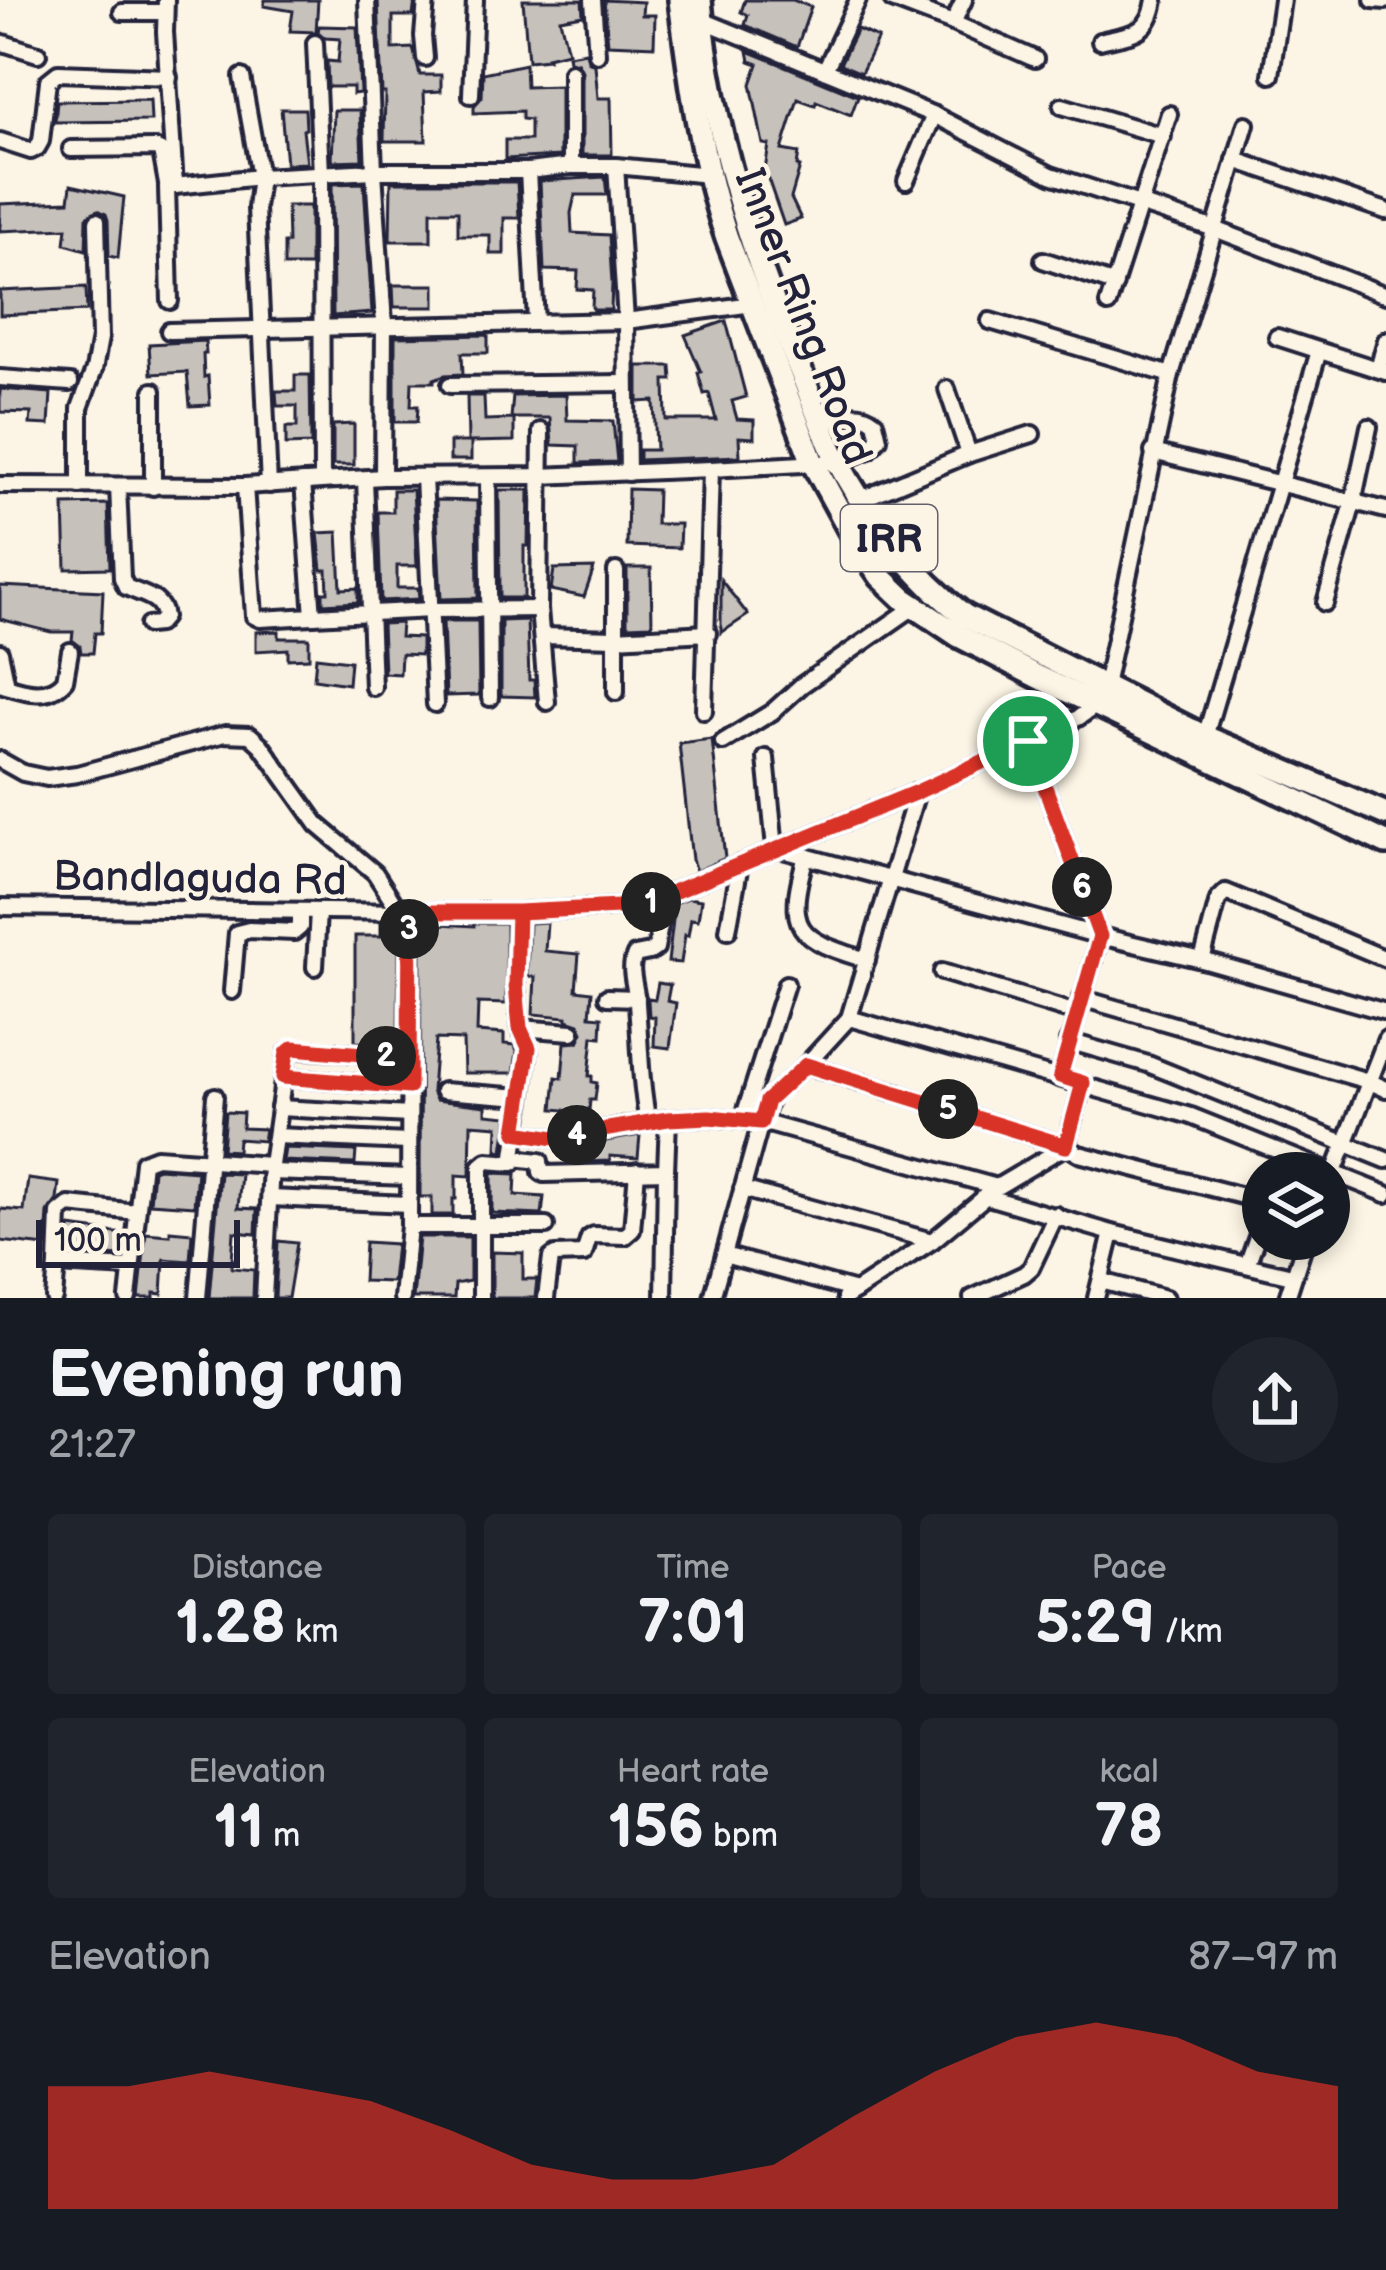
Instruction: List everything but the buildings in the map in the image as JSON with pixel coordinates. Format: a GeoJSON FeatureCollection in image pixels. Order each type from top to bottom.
{"type":"FeatureCollection","features":[{"type":"Feature","properties":{"kind":"highway","name":"Inner Ring Road"},"geometry":{"type":"LineString","coordinates":[[680,0],[691,88],[727,238],[813,463],[881,577],[914,607],[959,636],[1386,814]]}},
{"type":"Feature","properties":{"kind":"highway","name":"Inner Ring Road"},"geometry":{"type":"LineString","coordinates":[[701,10],[730,175],[781,323],[838,462],[888,537],[935,593],[965,616],[1101,695],[1386,843]]}},
{"type":"Feature","properties":{"kind":"street"},"geometry":{"type":"LineString","coordinates":[[367,0],[384,324],[383,477]]}},
{"type":"Feature","properties":{"kind":"street"},"geometry":{"type":"LineString","coordinates":[[425,58],[426,0]]}},
{"type":"Feature","properties":{"kind":"street"},"geometry":{"type":"LineString","coordinates":[[471,95],[476,0]]}},
{"type":"Feature","properties":{"kind":"street"},"geometry":{"type":"LineString","coordinates":[[592,0],[597,54]]}},
{"type":"Feature","properties":{"kind":"street"},"geometry":{"type":"LineString","coordinates":[[825,70],[858,0]]}},
{"type":"Feature","properties":{"kind":"street"},"geometry":{"type":"LineString","coordinates":[[892,0],[1035,58]]}},
{"type":"Feature","properties":{"kind":"street"},"geometry":{"type":"LineString","coordinates":[[952,23],[964,0]]}},
{"type":"Feature","properties":{"kind":"street"},"geometry":{"type":"LineString","coordinates":[[1100,41],[1144,27],[1152,18],[1155,0]]}},
{"type":"Feature","properties":{"kind":"street"},"geometry":{"type":"LineString","coordinates":[[1271,75],[1282,0]]}},
{"type":"Feature","properties":{"kind":"street"},"geometry":{"type":"LineString","coordinates":[[1373,0],[1386,2]]}},
{"type":"Feature","properties":{"kind":"street"},"geometry":{"type":"LineString","coordinates":[[122,12],[165,6],[170,301]]}},
{"type":"Feature","properties":{"kind":"street"},"geometry":{"type":"LineString","coordinates":[[701,10],[986,139],[1051,175],[1215,229],[1386,295]]}},
{"type":"Feature","properties":{"kind":"street"},"geometry":{"type":"LineString","coordinates":[[0,43],[38,55]]}},
{"type":"Feature","properties":{"kind":"street"},"geometry":{"type":"LineString","coordinates":[[315,43],[322,480]]}},
{"type":"Feature","properties":{"kind":"street"},"geometry":{"type":"LineString","coordinates":[[571,72],[571,166]]}},
{"type":"Feature","properties":{"kind":"street"},"geometry":{"type":"LineString","coordinates":[[0,141],[31,151],[38,148],[52,75],[169,77]]}},
{"type":"Feature","properties":{"kind":"street"},"geometry":{"type":"LineString","coordinates":[[242,77],[260,177],[256,208],[269,485]]}},
{"type":"Feature","properties":{"kind":"street"},"geometry":{"type":"LineString","coordinates":[[1062,106],[1163,136]]}},
{"type":"Feature","properties":{"kind":"street"},"geometry":{"type":"LineString","coordinates":[[1108,304],[1169,114]]}},
{"type":"Feature","properties":{"kind":"street"},"geometry":{"type":"LineString","coordinates":[[906,181],[934,115]]}},
{"type":"Feature","properties":{"kind":"street"},"geometry":{"type":"LineString","coordinates":[[1101,695],[1172,375],[1246,124]]}},
{"type":"Feature","properties":{"kind":"street"},"geometry":{"type":"LineString","coordinates":[[71,149],[155,148],[164,157],[171,187]]}},
{"type":"Feature","properties":{"kind":"street"},"geometry":{"type":"LineString","coordinates":[[1235,160],[1386,211]]}},
{"type":"Feature","properties":{"kind":"street"},"geometry":{"type":"LineString","coordinates":[[171,187],[374,171],[528,171],[571,166],[709,176]]}},
{"type":"Feature","properties":{"kind":"street"},"geometry":{"type":"LineString","coordinates":[[616,166],[626,321],[628,473]]}},
{"type":"Feature","properties":{"kind":"street"},"geometry":{"type":"LineString","coordinates":[[528,171],[536,322]]}},
{"type":"Feature","properties":{"kind":"street"},"geometry":{"type":"LineString","coordinates":[[80,486],[80,408],[100,338],[97,221]]}},
{"type":"Feature","properties":{"kind":"street"},"geometry":{"type":"LineString","coordinates":[[1043,260],[1115,284]]}},
{"type":"Feature","properties":{"kind":"street"},"geometry":{"type":"LineString","coordinates":[[169,331],[626,321],[753,304]]}},
{"type":"Feature","properties":{"kind":"street"},"geometry":{"type":"LineString","coordinates":[[990,321],[1172,375]]}},
{"type":"Feature","properties":{"kind":"street"},"geometry":{"type":"LineString","coordinates":[[1277,337],[1382,370],[1386,340]]}},
{"type":"Feature","properties":{"kind":"street"},"geometry":{"type":"LineString","coordinates":[[1205,737],[1319,351]]}},
{"type":"Feature","properties":{"kind":"street"},"geometry":{"type":"LineString","coordinates":[[0,378],[70,383]]}},
{"type":"Feature","properties":{"kind":"street"},"geometry":{"type":"LineString","coordinates":[[451,385],[626,382]]}},
{"type":"Feature","properties":{"kind":"street"},"geometry":{"type":"LineString","coordinates":[[946,388],[969,454]]}},
{"type":"Feature","properties":{"kind":"street"},"geometry":{"type":"LineString","coordinates":[[153,391],[153,487]]}},
{"type":"Feature","properties":{"kind":"street"},"geometry":{"type":"LineString","coordinates":[[0,485],[245,486],[383,477],[711,470],[838,462],[875,446],[879,439],[875,422],[860,414],[822,423]]}},
{"type":"Feature","properties":{"kind":"street"},"geometry":{"type":"LineString","coordinates":[[1325,603],[1369,427]]}},
{"type":"Feature","properties":{"kind":"street"},"geometry":{"type":"LineString","coordinates":[[541,431],[539,609],[547,702]]}},
{"type":"Feature","properties":{"kind":"street"},"geometry":{"type":"LineString","coordinates":[[862,499],[969,454],[1032,434]]}},
{"type":"Feature","properties":{"kind":"street"},"geometry":{"type":"LineString","coordinates":[[1153,452],[1386,510]]}},
{"type":"Feature","properties":{"kind":"street"},"geometry":{"type":"LineString","coordinates":[[704,711],[711,470]]}},
{"type":"Feature","properties":{"kind":"street"},"geometry":{"type":"LineString","coordinates":[[488,476],[490,698]]}},
{"type":"Feature","properties":{"kind":"street"},"geometry":{"type":"LineString","coordinates":[[424,478],[435,704]]}},
{"type":"Feature","properties":{"kind":"street"},"geometry":{"type":"LineString","coordinates":[[365,479],[373,687]]}},
{"type":"Feature","properties":{"kind":"street"},"geometry":{"type":"LineString","coordinates":[[303,482],[313,616]]}},
{"type":"Feature","properties":{"kind":"street"},"geometry":{"type":"LineString","coordinates":[[118,486],[122,578],[126,587],[154,598],[164,608],[158,624],[148,625]]}},
{"type":"Feature","properties":{"kind":"street"},"geometry":{"type":"LineString","coordinates":[[245,486],[254,616],[260,619],[539,609]]}},
{"type":"Feature","properties":{"kind":"street"},"geometry":{"type":"LineString","coordinates":[[616,571],[616,692]]}},
{"type":"Feature","properties":{"kind":"street"},"geometry":{"type":"LineString","coordinates":[[723,742],[772,712],[914,607]]}},
{"type":"Feature","properties":{"kind":"street"},"geometry":{"type":"LineString","coordinates":[[543,636],[708,633]]}},
{"type":"Feature","properties":{"kind":"street"},"geometry":{"type":"LineString","coordinates":[[0,652],[3,685],[37,693],[57,688],[64,680],[70,651]]}},
{"type":"Feature","properties":{"kind":"street","name":"Bandlaguda Rd"},"geometry":{"type":"LineString","coordinates":[[0,908],[518,912],[639,906],[917,792],[1078,718],[1101,695]]}},
{"type":"Feature","properties":{"kind":"street"},"geometry":{"type":"LineString","coordinates":[[0,760],[23,773],[47,778],[225,734],[250,735],[318,825],[376,873],[405,912],[410,1204],[402,1298]]}},
{"type":"Feature","properties":{"kind":"street"},"geometry":{"type":"LineString","coordinates":[[1028,741],[1100,936],[1060,1076]]}},
{"type":"Feature","properties":{"kind":"street"},"geometry":{"type":"LineString","coordinates":[[766,758],[775,848],[1386,1012]]}},
{"type":"Feature","properties":{"kind":"street"},"geometry":{"type":"LineString","coordinates":[[712,1298],[767,1101],[849,1018],[917,792]]}},
{"type":"Feature","properties":{"kind":"street"},"geometry":{"type":"LineString","coordinates":[[806,856],[797,924],[810,939],[867,960]]}},
{"type":"Feature","properties":{"kind":"street"},"geometry":{"type":"LineString","coordinates":[[728,930],[740,864]]}},
{"type":"Feature","properties":{"kind":"street"},"geometry":{"type":"LineString","coordinates":[[1202,960],[1218,901],[1226,892],[1386,959]]}},
{"type":"Feature","properties":{"kind":"street"},"geometry":{"type":"LineString","coordinates":[[648,1122],[640,1084],[631,961],[656,948],[665,897]]}},
{"type":"Feature","properties":{"kind":"street"},"geometry":{"type":"LineString","coordinates":[[248,930],[249,910]]}},
{"type":"Feature","properties":{"kind":"street"},"geometry":{"type":"LineString","coordinates":[[232,991],[237,933],[294,932],[300,927],[300,911]]}},
{"type":"Feature","properties":{"kind":"street"},"geometry":{"type":"LineString","coordinates":[[315,967],[318,911]]}},
{"type":"Feature","properties":{"kind":"street"},"geometry":{"type":"LineString","coordinates":[[481,1298],[483,1163],[511,1164],[514,1158],[529,1048],[520,1028],[516,985],[518,912]]}},
{"type":"Feature","properties":{"kind":"street"},"geometry":{"type":"LineString","coordinates":[[941,972],[1386,1089]]}},
{"type":"Feature","properties":{"kind":"street"},"geometry":{"type":"LineString","coordinates":[[743,1119],[786,984]]}},
{"type":"Feature","properties":{"kind":"street"},"geometry":{"type":"LineString","coordinates":[[607,997],[637,998]]}},
{"type":"Feature","properties":{"kind":"street"},"geometry":{"type":"LineString","coordinates":[[849,1018],[1192,1116],[1273,1152]]}},
{"type":"Feature","properties":{"kind":"street"},"geometry":{"type":"LineString","coordinates":[[520,1028],[572,1032]]}},
{"type":"Feature","properties":{"kind":"street"},"geometry":{"type":"LineString","coordinates":[[1343,1152],[1386,1039]]}},
{"type":"Feature","properties":{"kind":"street"},"geometry":{"type":"LineString","coordinates":[[1068,1041],[1148,1064],[1386,1160]]}},
{"type":"Feature","properties":{"kind":"street"},"geometry":{"type":"LineString","coordinates":[[264,1298],[272,1168],[287,1053],[293,1048],[409,1058]]}},
{"type":"Feature","properties":{"kind":"street"},"geometry":{"type":"LineString","coordinates":[[806,1065],[1066,1146],[1078,1154],[1254,1199],[1261,1204],[1262,1223],[1247,1265]]}},
{"type":"Feature","properties":{"kind":"street"},"geometry":{"type":"LineString","coordinates":[[283,1077],[409,1087]]}},
{"type":"Feature","properties":{"kind":"street"},"geometry":{"type":"LineString","coordinates":[[724,1256],[851,1294],[932,1241],[990,1191],[1066,1146],[1083,1083]]}},
{"type":"Feature","properties":{"kind":"street"},"geometry":{"type":"LineString","coordinates":[[443,1091],[522,1097]]}},
{"type":"Feature","properties":{"kind":"street"},"geometry":{"type":"LineString","coordinates":[[198,1298],[215,1096]]}},
{"type":"Feature","properties":{"kind":"street"},"geometry":{"type":"LineString","coordinates":[[279,1108],[409,1115]]}},
{"type":"Feature","properties":{"kind":"street"},"geometry":{"type":"LineString","coordinates":[[664,1298],[668,1119]]}},
{"type":"Feature","properties":{"kind":"street"},"geometry":{"type":"LineString","coordinates":[[516,1132],[555,1138],[668,1119],[761,1122],[1112,1233],[1292,1276]]}},
{"type":"Feature","properties":{"kind":"street"},"geometry":{"type":"LineString","coordinates":[[276,1136],[408,1142]]}},
{"type":"Feature","properties":{"kind":"street"},"geometry":{"type":"LineString","coordinates":[[128,1298],[143,1162],[156,1156],[409,1177]]}},
{"type":"Feature","properties":{"kind":"street"},"geometry":{"type":"LineString","coordinates":[[514,1158],[540,1161],[544,1174],[666,1171]]}},
{"type":"Feature","properties":{"kind":"street"},"geometry":{"type":"LineString","coordinates":[[546,1298],[551,1258],[584,1253],[594,1235],[629,1233],[634,1223],[637,1171]]}},
{"type":"Feature","properties":{"kind":"street"},"geometry":{"type":"LineString","coordinates":[[1350,1183],[1386,1194]]}},
{"type":"Feature","properties":{"kind":"street"},"geometry":{"type":"LineString","coordinates":[[742,1189],[932,1241]]}},
{"type":"Feature","properties":{"kind":"street"},"geometry":{"type":"LineString","coordinates":[[270,1198],[410,1204]]}},
{"type":"Feature","properties":{"kind":"street"},"geometry":{"type":"LineString","coordinates":[[54,1298],[59,1213],[65,1206],[137,1212]]}},
{"type":"Feature","properties":{"kind":"street"},"geometry":{"type":"LineString","coordinates":[[972,1298],[1024,1274],[1056,1215]]}},
{"type":"Feature","properties":{"kind":"street"},"geometry":{"type":"LineString","coordinates":[[409,1226],[546,1226]]}},
{"type":"Feature","properties":{"kind":"street"},"geometry":{"type":"LineString","coordinates":[[1096,1298],[1112,1233]]}},
{"type":"Feature","properties":{"kind":"street"},"geometry":{"type":"LineString","coordinates":[[1288,1298],[1298,1260]]}},
{"type":"Feature","properties":{"kind":"street"},"geometry":{"type":"LineString","coordinates":[[57,1264],[130,1268]]}},
{"type":"Feature","properties":{"kind":"street"},"geometry":{"type":"LineString","coordinates":[[1101,1281],[1154,1297]]}},
{"type":"Feature","properties":{"kind":"route"},"geometry":{"type":"LineString","coordinates":[[1028,741],[917,792],[639,906],[410,912],[409,1058],[293,1048],[287,1053],[283,1077],[409,1087],[410,912],[518,912],[516,985],[520,1028],[529,1048],[516,1132],[555,1138],[668,1119],[761,1122],[767,1101],[806,1065],[1066,1146],[1083,1083],[1060,1076],[1100,936],[1028,741]]}}]}
